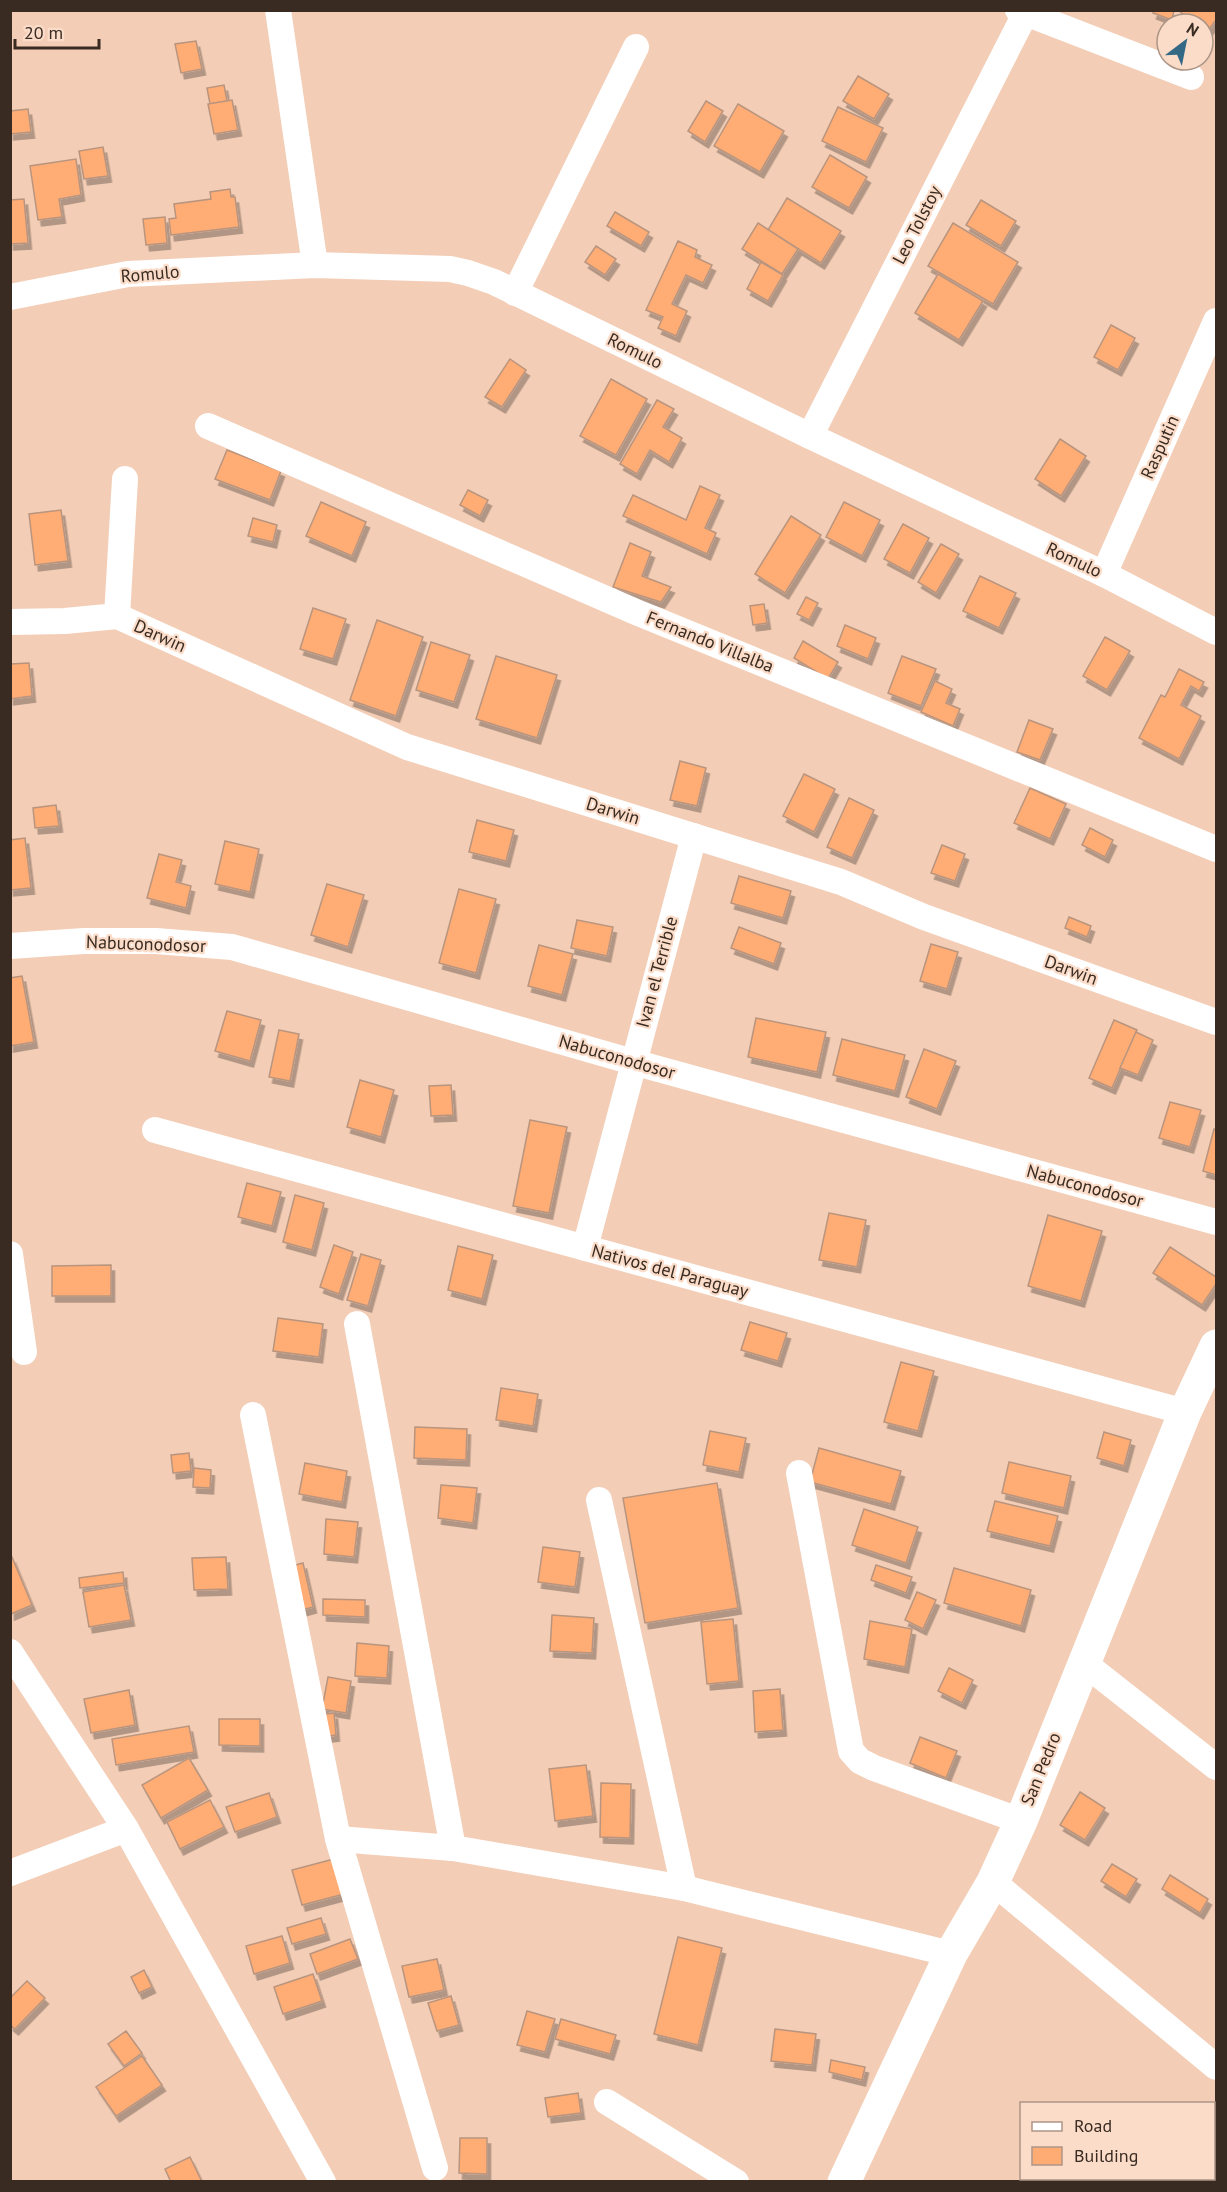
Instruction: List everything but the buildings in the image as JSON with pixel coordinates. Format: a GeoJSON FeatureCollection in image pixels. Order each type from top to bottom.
{"type":"FeatureCollection","features":[{"type":"Feature","properties":{"kind":"main road","name":"San Pedro"},"geometry":{"type":"LineString","coordinates":[[843,2181],[951,1954],[993,1882],[1021,1821],[1185,1412],[1216,1346]]}},
{"type":"Feature","properties":{"kind":"street"},"geometry":{"type":"LineString","coordinates":[[278,10],[315,265]]}},
{"type":"Feature","properties":{"kind":"street"},"geometry":{"type":"LineString","coordinates":[[1021,12],[1191,77]]}},
{"type":"Feature","properties":{"kind":"street","name":"Leo Tolstoy"},"geometry":{"type":"LineString","coordinates":[[810,436],[1021,12]]}},
{"type":"Feature","properties":{"kind":"street"},"geometry":{"type":"LineString","coordinates":[[515,293],[636,47]]}},
{"type":"Feature","properties":{"kind":"street","name":"Romulo"},"geometry":{"type":"LineString","coordinates":[[10,297],[128,274],[315,265],[450,269],[477,276],[1104,574],[1216,632]]}},
{"type":"Feature","properties":{"kind":"street","name":"Rasputin"},"geometry":{"type":"LineString","coordinates":[[1104,574],[1216,321]]}},
{"type":"Feature","properties":{"kind":"street","name":"Fernando Villalba"},"geometry":{"type":"LineString","coordinates":[[208,426],[636,612],[1216,849]]}},
{"type":"Feature","properties":{"kind":"street"},"geometry":{"type":"LineString","coordinates":[[117,616],[125,479]]}},
{"type":"Feature","properties":{"kind":"street","name":"Darwin"},"geometry":{"type":"LineString","coordinates":[[10,622],[65,621],[117,616],[407,747],[841,882],[935,921],[1216,1022]]}},
{"type":"Feature","properties":{"kind":"street","name":"Ivan el Terrible"},"geometry":{"type":"LineString","coordinates":[[585,1248],[694,836]]}},
{"type":"Feature","properties":{"kind":"street","name":"Nabuconodosor"},"geometry":{"type":"LineString","coordinates":[[10,946],[156,941],[232,947],[633,1062],[1216,1222]]}},
{"type":"Feature","properties":{"kind":"street","name":"Nativos del Paraguay"},"geometry":{"type":"LineString","coordinates":[[155,1130],[1185,1412]]}},
{"type":"Feature","properties":{"kind":"street"},"geometry":{"type":"LineString","coordinates":[[10,1254],[24,1352]]}},
{"type":"Feature","properties":{"kind":"street"},"geometry":{"type":"LineString","coordinates":[[357,1324],[453,1848]]}},
{"type":"Feature","properties":{"kind":"street"},"geometry":{"type":"LineString","coordinates":[[253,1415],[338,1839],[435,2168]]}},
{"type":"Feature","properties":{"kind":"street"},"geometry":{"type":"LineString","coordinates":[[799,1473],[851,1751],[860,1761],[874,1768],[1021,1821]]}},
{"type":"Feature","properties":{"kind":"street"},"geometry":{"type":"LineString","coordinates":[[599,1500],[684,1888]]}},
{"type":"Feature","properties":{"kind":"street"},"geometry":{"type":"LineString","coordinates":[[10,1652],[126,1829],[323,2181]]}},
{"type":"Feature","properties":{"kind":"street"},"geometry":{"type":"LineString","coordinates":[[1084,1663],[1216,1767]]}},
{"type":"Feature","properties":{"kind":"street"},"geometry":{"type":"LineString","coordinates":[[10,1872],[126,1829]]}},
{"type":"Feature","properties":{"kind":"street"},"geometry":{"type":"LineString","coordinates":[[338,1839],[453,1848],[684,1888],[951,1954]]}},
{"type":"Feature","properties":{"kind":"street"},"geometry":{"type":"LineString","coordinates":[[993,1882],[1216,2067]]}},
{"type":"Feature","properties":{"kind":"street"},"geometry":{"type":"LineString","coordinates":[[607,2102],[736,2181]]}}]}
